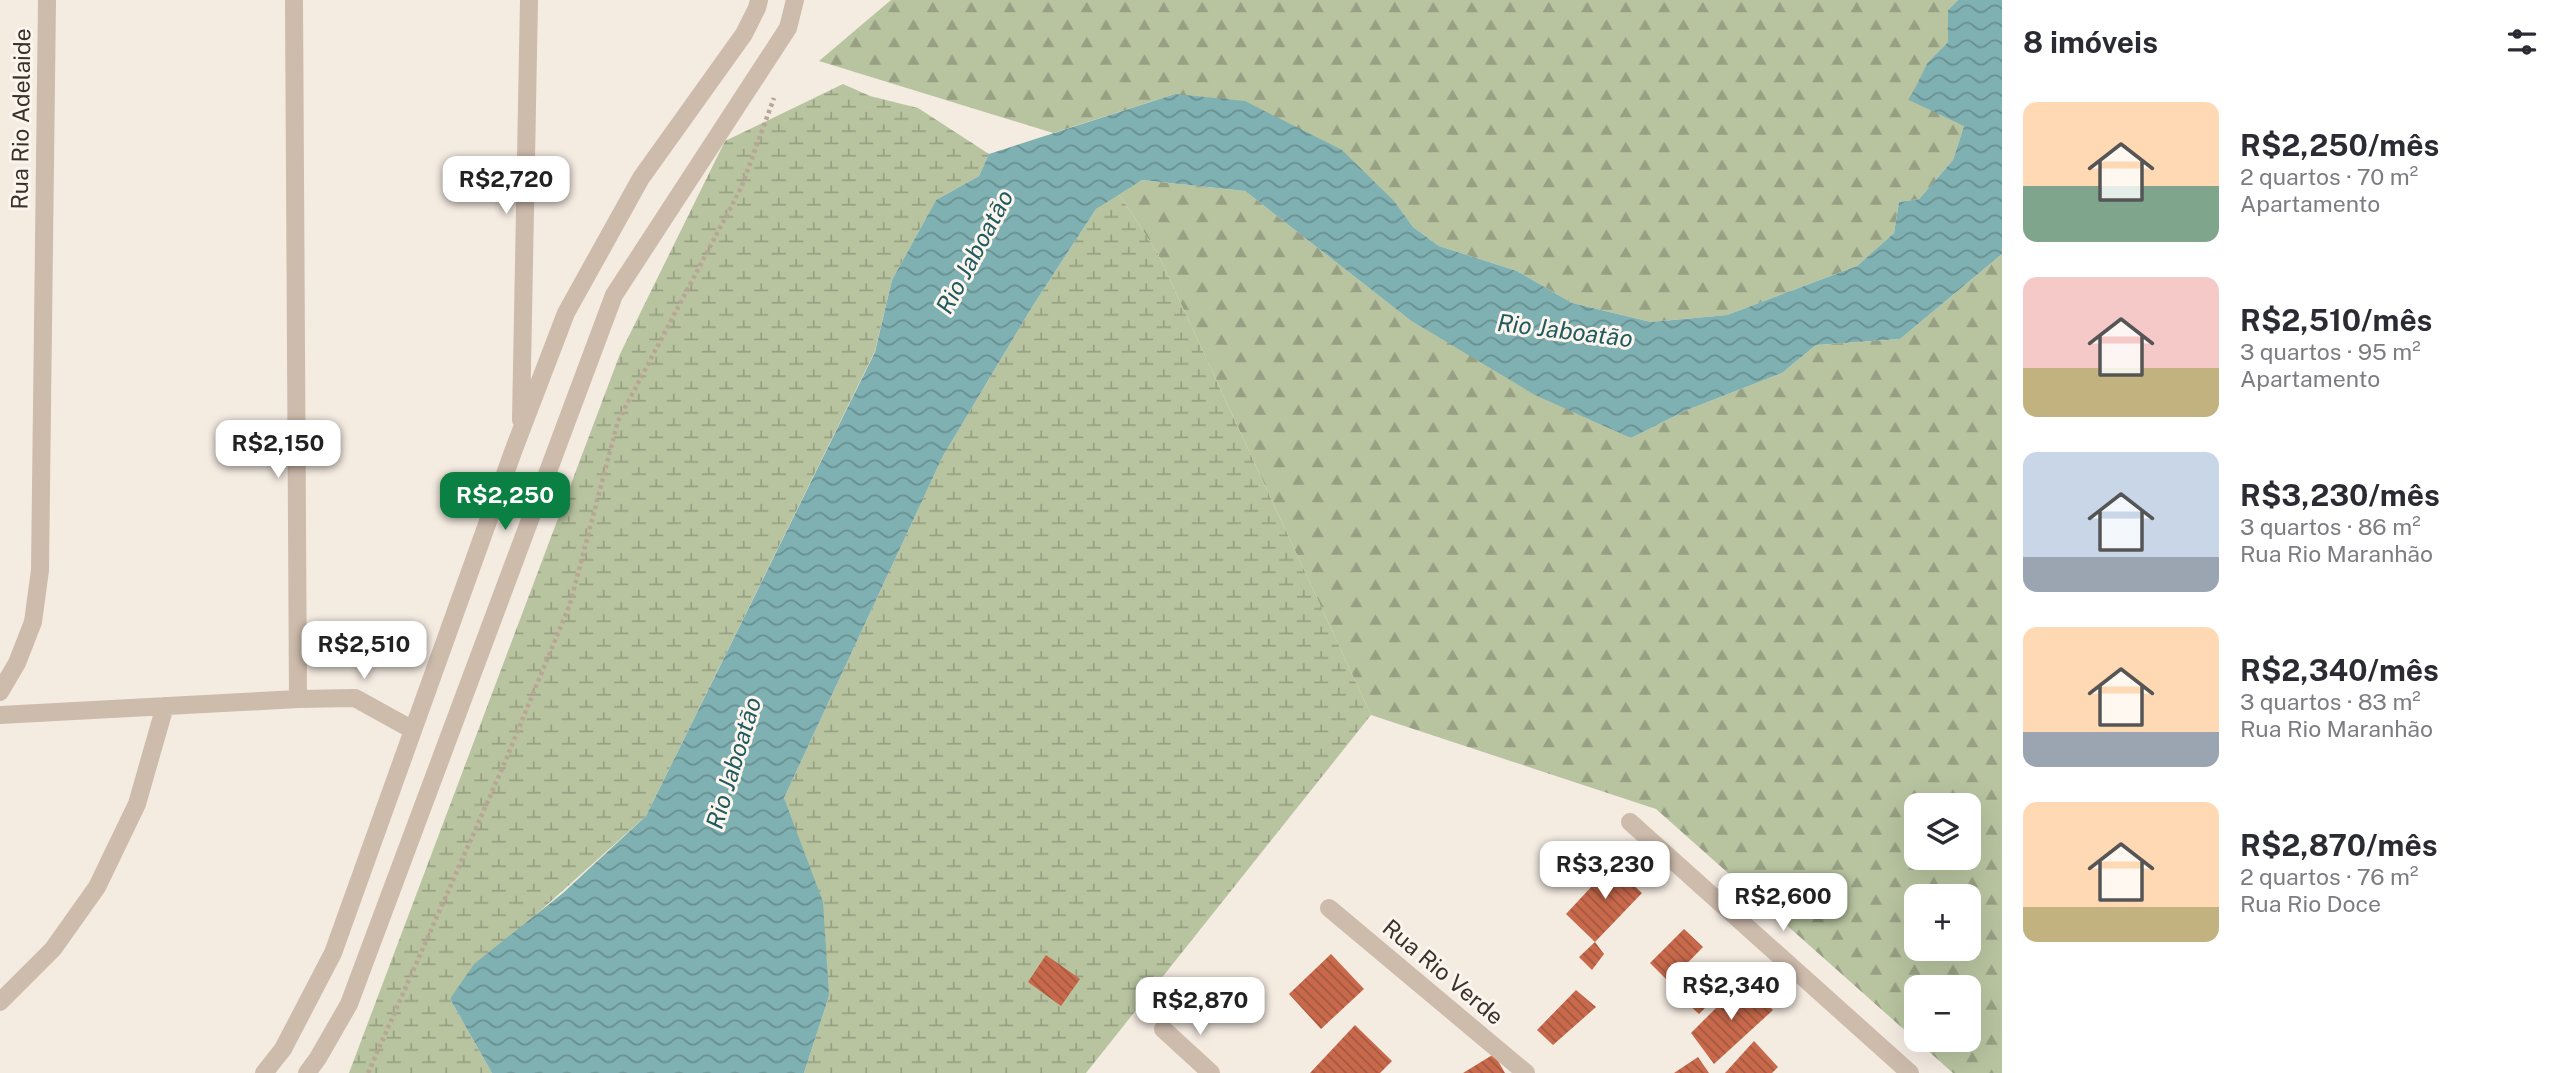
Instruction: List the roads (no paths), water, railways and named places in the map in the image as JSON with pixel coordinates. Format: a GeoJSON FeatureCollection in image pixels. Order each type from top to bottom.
{"type":"FeatureCollection","features":[{"type":"Feature","properties":{"kind":"street","name":"Rua Rio Adelaide"},"geometry":{"type":"LineString","coordinates":[[0,692],[18,663],[33,622],[40,570],[47,0]]}},
{"type":"Feature","properties":{"kind":"street"},"geometry":{"type":"LineString","coordinates":[[295,0],[298,699]]}},
{"type":"Feature","properties":{"kind":"street"},"geometry":{"type":"LineString","coordinates":[[520,433],[529,0]]}},
{"type":"Feature","properties":{"kind":"street"},"geometry":{"type":"LineString","coordinates":[[264,1073],[283,1049],[333,953],[520,433],[572,302],[641,178],[744,34],[759,0]]}},
{"type":"Feature","properties":{"kind":"street"},"geometry":{"type":"LineString","coordinates":[[307,1073],[349,1004],[614,295],[788,28],[795,0]]}},
{"type":"Feature","properties":{"kind":"street"},"geometry":{"type":"LineString","coordinates":[[0,715],[355,698],[413,730]]}},
{"type":"Feature","properties":{"kind":"street"},"geometry":{"type":"LineString","coordinates":[[0,1002],[53,949],[97,887],[138,804],[165,706]]}},
{"type":"Feature","properties":{"kind":"street"},"geometry":{"type":"LineString","coordinates":[[1630,822],[1910,1073]]}},
{"type":"Feature","properties":{"kind":"street","name":"Rua Rio Verde"},"geometry":{"type":"LineString","coordinates":[[1329,908],[1526,1073]]}},
{"type":"Feature","properties":{"kind":"street"},"geometry":{"type":"LineString","coordinates":[[1163,1029],[1211,1073]]}},
{"type":"Feature","properties":{"kind":"water","name":"Rio Jaboatão"},"geometry":{"type":"Polygon","coordinates":[[[1958,0],[2002,0],[2002,254],[1900,339],[1816,345],[1782,373],[1687,410],[1631,438],[1535,395],[1410,320],[1245,191],[1142,180],[1096,209],[1032,307],[943,456],[784,798],[823,902],[829,996],[804,1073],[492,1073],[450,999],[474,964],[563,893],[646,816],[875,352],[892,280],[936,200],[979,176],[989,154],[1175,94],[1245,101],[1342,150],[1395,202],[1413,227],[1439,246],[1517,271],[1572,303],[1651,322],[1727,315],[1857,266],[1894,233],[1899,202],[1919,199],[1953,160],[1964,126],[1909,100],[1928,62],[1948,42],[1948,10],[1958,0]]]}}]}
